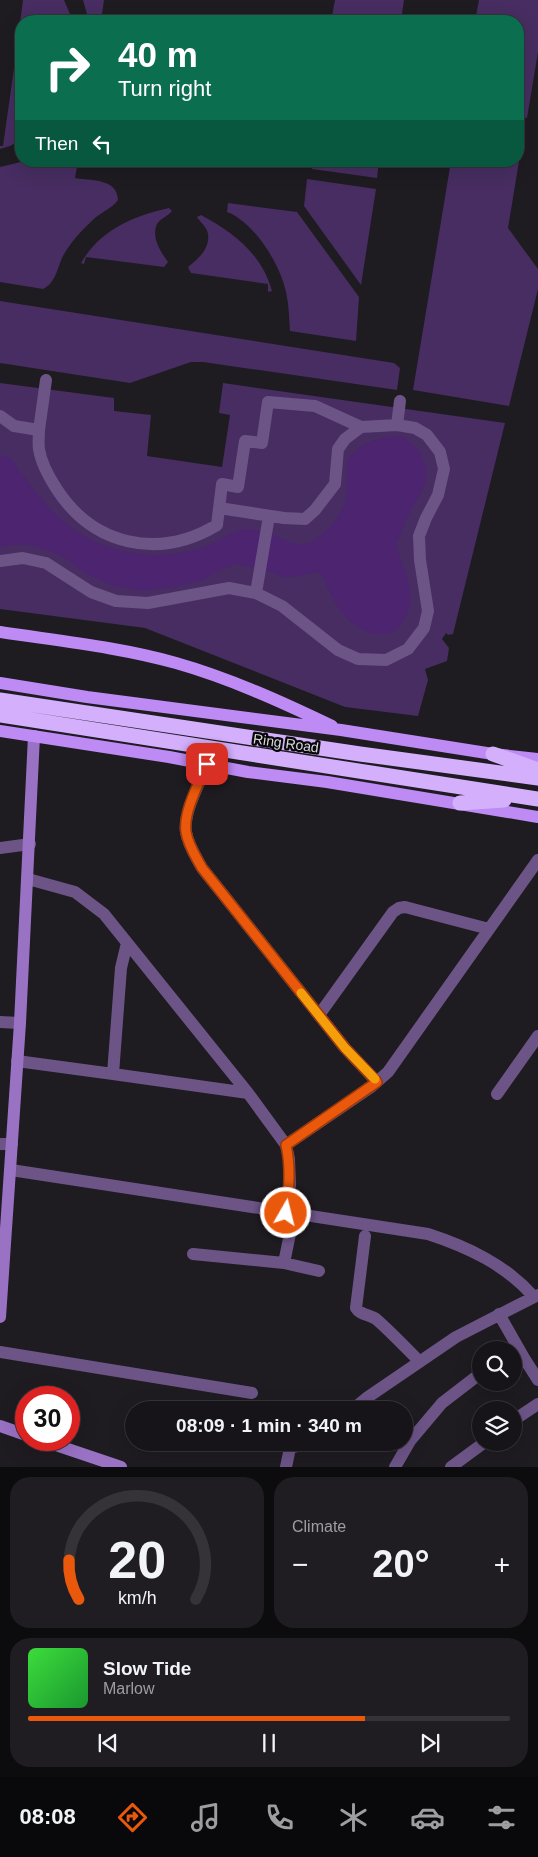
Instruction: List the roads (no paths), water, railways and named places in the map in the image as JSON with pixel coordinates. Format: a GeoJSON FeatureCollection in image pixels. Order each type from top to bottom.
{"type":"FeatureCollection","features":[{"type":"Feature","properties":{"kind":"highway","name":"Ring Road"},"geometry":{"type":"LineString","coordinates":[[0,700],[387,758],[538,778]]}},
{"type":"Feature","properties":{"kind":"highway","name":"Ring Road"},"geometry":{"type":"LineString","coordinates":[[0,715],[533,798]]}},
{"type":"Feature","properties":{"kind":"highway"},"geometry":{"type":"LineString","coordinates":[[492,754],[538,770]]}},
{"type":"Feature","properties":{"kind":"highway"},"geometry":{"type":"LineString","coordinates":[[460,803],[533,798]]}},
{"type":"Feature","properties":{"kind":"main road"},"geometry":{"type":"LineString","coordinates":[[0,632],[126,651],[176,663],[208,673],[300,710],[341,730]]}},
{"type":"Feature","properties":{"kind":"main road","name":"Ring Road"},"geometry":{"type":"LineString","coordinates":[[0,683],[87,697],[341,730],[492,754],[538,759]]}},
{"type":"Feature","properties":{"kind":"main road"},"geometry":{"type":"LineString","coordinates":[[0,731],[460,803],[538,817]]}},
{"type":"Feature","properties":{"kind":"street"},"geometry":{"type":"LineString","coordinates":[[0,560],[23,558],[46,563],[91,592],[116,601],[148,604],[229,588],[256,593],[282,606],[338,650],[358,659],[386,660],[408,649],[424,628],[428,611],[420,560],[419,536],[438,495],[444,469],[440,452],[427,435],[415,428],[397,425],[361,427],[315,406],[268,402],[262,443],[245,441],[238,487],[222,484],[217,525],[199,535],[180,541],[153,544],[125,541],[102,532],[82,519],[64,500],[49,476],[39,450],[39,430],[46,380]]}},
{"type":"Feature","properties":{"kind":"street"},"geometry":{"type":"LineString","coordinates":[[397,425],[400,400]]}},
{"type":"Feature","properties":{"kind":"street"},"geometry":{"type":"LineString","coordinates":[[0,416],[14,426],[39,430]]}},
{"type":"Feature","properties":{"kind":"street"},"geometry":{"type":"LineString","coordinates":[[219,508],[268,522],[304,518],[315,510],[335,484],[338,449],[345,439],[361,427]]}},
{"type":"Feature","properties":{"kind":"street"},"geometry":{"type":"LineString","coordinates":[[256,593],[268,522]]}},
{"type":"Feature","properties":{"kind":"street"},"geometry":{"type":"LineString","coordinates":[[0,1317],[10,1170],[6,1144],[20,1023],[34,736]]}},
{"type":"Feature","properties":{"kind":"street"},"geometry":{"type":"LineString","coordinates":[[207,764],[187,814],[186,831],[190,845],[202,868],[222,896],[345,1048],[377,1082]]}},
{"type":"Feature","properties":{"kind":"street"},"geometry":{"type":"LineString","coordinates":[[0,848],[30,844]]}},
{"type":"Feature","properties":{"kind":"street"},"geometry":{"type":"LineString","coordinates":[[286,1145],[377,1082],[388,1072],[538,860]]}},
{"type":"Feature","properties":{"kind":"street"},"geometry":{"type":"LineString","coordinates":[[28,879],[76,892],[104,914],[248,1093],[286,1145],[289,1159],[290,1214],[284,1264]]}},
{"type":"Feature","properties":{"kind":"street"},"geometry":{"type":"LineString","coordinates":[[320,1015],[393,912],[399,908],[405,907],[489,929]]}},
{"type":"Feature","properties":{"kind":"street"},"geometry":{"type":"LineString","coordinates":[[113,1074],[121,976],[127,943]]}},
{"type":"Feature","properties":{"kind":"street"},"geometry":{"type":"LineString","coordinates":[[0,1022],[20,1023]]}},
{"type":"Feature","properties":{"kind":"street"},"geometry":{"type":"LineString","coordinates":[[497,1094],[538,1036]]}},
{"type":"Feature","properties":{"kind":"street"},"geometry":{"type":"LineString","coordinates":[[17,1061],[248,1093]]}},
{"type":"Feature","properties":{"kind":"street"},"geometry":{"type":"LineString","coordinates":[[10,1170],[428,1234],[448,1241],[502,1267],[536,1296],[456,1337],[364,1401]]}},
{"type":"Feature","properties":{"kind":"street"},"geometry":{"type":"LineString","coordinates":[[365,1236],[356,1308],[360,1313],[372,1316],[383,1325],[419,1361]]}},
{"type":"Feature","properties":{"kind":"street"},"geometry":{"type":"LineString","coordinates":[[192,1254],[284,1264],[319,1271]]}},
{"type":"Feature","properties":{"kind":"street"},"geometry":{"type":"LineString","coordinates":[[499,1314],[510,1341]]}},
{"type":"Feature","properties":{"kind":"street"},"geometry":{"type":"LineString","coordinates":[[0,1352],[252,1393]]}},
{"type":"Feature","properties":{"kind":"street"},"geometry":{"type":"LineString","coordinates":[[522,1356],[538,1380]]}},
{"type":"Feature","properties":{"kind":"street"},"geometry":{"type":"LineString","coordinates":[[395,1467],[410,1441],[442,1403],[472,1380]]}},
{"type":"Feature","properties":{"kind":"street"},"geometry":{"type":"LineString","coordinates":[[522,1415],[538,1404]]}},
{"type":"Feature","properties":{"kind":"street"},"geometry":{"type":"LineString","coordinates":[[0,1426],[15,1431]]}},
{"type":"Feature","properties":{"kind":"street"},"geometry":{"type":"LineString","coordinates":[[74,1451],[121,1467]]}},
{"type":"Feature","properties":{"kind":"street"},"geometry":{"type":"LineString","coordinates":[[286,1467],[289,1451]]}},
{"type":"Feature","properties":{"kind":"street"},"geometry":{"type":"LineString","coordinates":[[451,1467],[473,1451]]}}]}
